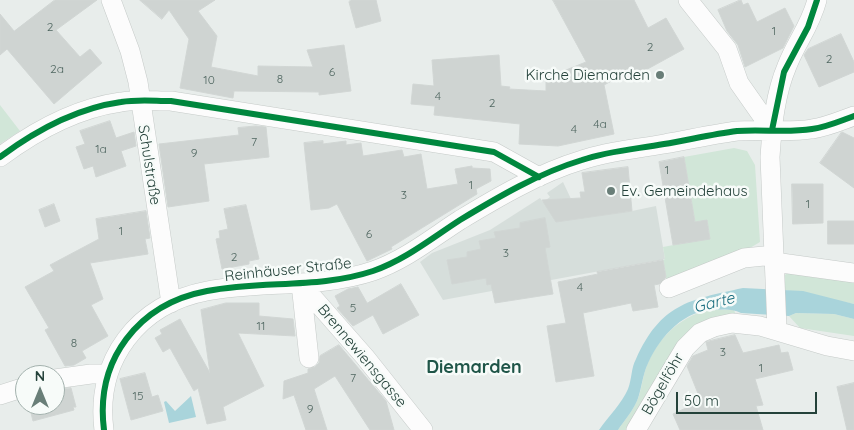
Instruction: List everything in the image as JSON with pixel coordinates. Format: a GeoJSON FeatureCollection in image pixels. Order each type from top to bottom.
{"type":"FeatureCollection","features":[{"type":"Feature","properties":{"kind":"street","name":"Schulstraße"},"geometry":{"type":"LineString","coordinates":[[111,0],[130,51],[171,303]]}},
{"type":"Feature","properties":{"kind":"street"},"geometry":{"type":"LineString","coordinates":[[688,0],[727,49],[740,82],[772,130]]}},
{"type":"Feature","properties":{"kind":"street"},"geometry":{"type":"LineString","coordinates":[[776,322],[770,157],[772,130],[784,72],[808,27],[817,0]]}},
{"type":"Feature","properties":{"kind":"street"},"geometry":{"type":"LineString","coordinates":[[0,157],[33,135],[67,118],[106,105],[139,100],[171,101],[494,152],[539,177]]}},
{"type":"Feature","properties":{"kind":"street","name":"Reinhäuser Straße"},"geometry":{"type":"LineString","coordinates":[[104,430],[102,408],[107,374],[123,341],[146,319],[171,303],[206,291],[341,280],[375,270],[393,262],[461,220],[539,177],[603,154],[737,132],[811,129],[854,116]]}},
{"type":"Feature","properties":{"kind":"street"},"geometry":{"type":"LineString","coordinates":[[669,288],[744,258],[774,265],[854,273]]}},
{"type":"Feature","properties":{"kind":"street"},"geometry":{"type":"LineString","coordinates":[[301,284],[309,358]]}},
{"type":"Feature","properties":{"kind":"street","name":"Brennewiensgasse"},"geometry":{"type":"LineString","coordinates":[[301,284],[365,357],[423,430]]}},
{"type":"Feature","properties":{"kind":"street","name":"Bögelföhr"},"geometry":{"type":"LineString","coordinates":[[636,430],[685,348],[700,333],[723,324],[776,322],[813,342],[854,351]]}},
{"type":"Feature","properties":{"kind":"street"},"geometry":{"type":"LineString","coordinates":[[65,378],[91,374],[107,374]]}},
{"type":"Feature","properties":{"kind":"street"},"geometry":{"type":"LineString","coordinates":[[0,395],[15,390]]}},
{"type":"Feature","properties":{"kind":"shaded area"},"geometry":{"type":"Polygon","coordinates":[[[563,182],[571,199],[575,217],[632,211],[656,206],[665,259],[443,300],[420,262],[432,253],[490,230],[540,198],[543,202],[550,197],[547,193],[563,182]]]}},
{"type":"Feature","properties":{"kind":"green space"},"geometry":{"type":"Polygon","coordinates":[[[0,105],[20,131],[0,144],[0,105]]]}},
{"type":"Feature","properties":{"kind":"green space"},"geometry":{"type":"Polygon","coordinates":[[[734,148],[747,151],[755,165],[760,242],[667,283],[663,247],[710,238],[707,221],[695,222],[684,157],[734,148]]]}},
{"type":"Feature","properties":{"kind":"green space"},"geometry":{"type":"Polygon","coordinates":[[[794,272],[854,279],[854,304],[781,289],[781,279],[786,274],[794,272]]]}},
{"type":"Feature","properties":{"kind":"green space"},"geometry":{"type":"Polygon","coordinates":[[[708,310],[734,310],[736,315],[684,337],[671,353],[627,430],[618,430],[637,401],[645,371],[654,350],[677,325],[697,313],[708,310]]]}},
{"type":"Feature","properties":{"kind":"green space"},"geometry":{"type":"Polygon","coordinates":[[[796,313],[834,314],[854,319],[854,336],[800,328],[789,316],[796,313]]]}},
{"type":"Feature","properties":{"kind":"water","name":"Garte"},"geometry":{"type":"Polygon","coordinates":[[[743,288],[803,291],[854,304],[854,319],[834,314],[796,313],[789,316],[741,313],[734,310],[711,310],[689,316],[671,330],[656,348],[646,368],[637,401],[618,430],[599,430],[619,405],[625,394],[634,362],[646,341],[656,326],[666,316],[678,307],[692,301],[743,288]]]}},
{"type":"Feature","properties":{"kind":"water"},"geometry":{"type":"Polygon","coordinates":[[[191,396],[196,417],[169,423],[164,402],[166,401],[175,411],[191,396]]]}},
{"type":"Feature","properties":{"kind":"building"},"geometry":{"type":"Polygon","coordinates":[[[55,0],[97,0],[56,30],[80,57],[90,49],[102,63],[54,104],[7,49],[0,55],[0,14],[14,31],[55,0]]]}},
{"type":"Feature","properties":{"kind":"building"},"geometry":{"type":"Polygon","coordinates":[[[140,0],[215,0],[198,11],[217,36],[211,67],[258,76],[258,66],[313,67],[307,50],[344,45],[351,91],[319,95],[319,92],[234,91],[233,98],[180,88],[189,39],[169,10],[162,19],[140,0]]]}},
{"type":"Feature","properties":{"kind":"building"},"geometry":{"type":"Polygon","coordinates":[[[351,0],[376,0],[381,21],[356,28],[349,2],[351,0]]]}},
{"type":"Feature","properties":{"kind":"building"},"geometry":{"type":"Polygon","coordinates":[[[553,0],[634,0],[648,28],[666,18],[684,49],[633,77],[630,71],[604,85],[614,134],[558,146],[519,144],[520,124],[434,115],[435,106],[411,104],[413,84],[434,86],[432,60],[499,55],[501,86],[510,87],[509,89],[546,91],[546,78],[586,62],[553,0]]]}},
{"type":"Feature","properties":{"kind":"building"},"geometry":{"type":"Polygon","coordinates":[[[741,0],[743,5],[748,3],[757,22],[785,8],[794,26],[783,48],[745,67],[738,45],[727,31],[718,10],[741,0]]]}},
{"type":"Feature","properties":{"kind":"building"},"geometry":{"type":"Polygon","coordinates":[[[841,34],[854,62],[854,72],[819,87],[804,55],[808,49],[841,34]]]}},
{"type":"Feature","properties":{"kind":"building"},"geometry":{"type":"Polygon","coordinates":[[[110,121],[116,138],[134,132],[136,146],[121,151],[126,166],[96,177],[93,166],[84,169],[76,147],[85,144],[80,131],[110,121]]]}},
{"type":"Feature","properties":{"kind":"building"},"geometry":{"type":"Polygon","coordinates":[[[266,127],[269,157],[204,164],[209,201],[168,207],[159,144],[239,135],[238,128],[266,127]]]}},
{"type":"Feature","properties":{"kind":"building"},"geometry":{"type":"Polygon","coordinates":[[[842,132],[854,138],[854,188],[820,163],[842,132]]]}},
{"type":"Feature","properties":{"kind":"building"},"geometry":{"type":"Polygon","coordinates":[[[323,141],[323,144],[346,141],[346,145],[361,143],[363,156],[402,150],[404,157],[421,154],[427,189],[458,184],[455,169],[472,166],[472,168],[490,169],[491,181],[476,189],[477,194],[391,247],[392,249],[367,261],[337,204],[329,208],[311,210],[304,143],[323,141]]]}},
{"type":"Feature","properties":{"kind":"building"},"geometry":{"type":"Polygon","coordinates":[[[684,157],[695,222],[707,220],[710,239],[673,245],[659,162],[684,157]]]}},
{"type":"Feature","properties":{"kind":"building","name":"Ev. Gemeindehaus"},"geometry":{"type":"Polygon","coordinates":[[[628,167],[632,211],[556,222],[542,200],[581,198],[580,192],[585,192],[582,173],[628,167]]]}},
{"type":"Feature","properties":{"kind":"building"},"geometry":{"type":"Polygon","coordinates":[[[792,184],[823,184],[823,223],[793,224],[792,184]]]}},
{"type":"Feature","properties":{"kind":"building"},"geometry":{"type":"Polygon","coordinates":[[[54,204],[60,221],[45,227],[39,210],[54,204]]]}},
{"type":"Feature","properties":{"kind":"building"},"geometry":{"type":"Polygon","coordinates":[[[246,205],[259,259],[249,261],[249,264],[222,269],[216,239],[220,238],[219,231],[228,229],[224,209],[246,205]]]}},
{"type":"Feature","properties":{"kind":"building"},"geometry":{"type":"Polygon","coordinates":[[[146,211],[150,238],[145,239],[148,254],[90,263],[103,299],[91,305],[108,336],[82,351],[86,358],[74,365],[65,366],[45,330],[49,328],[25,287],[54,271],[50,265],[99,239],[96,219],[146,211]]]}},
{"type":"Feature","properties":{"kind":"building"},"geometry":{"type":"Polygon","coordinates":[[[545,218],[550,247],[545,248],[553,294],[495,303],[491,284],[487,285],[486,278],[452,284],[447,260],[467,257],[467,252],[481,249],[479,241],[496,238],[494,232],[520,228],[520,223],[545,218]]]}},
{"type":"Feature","properties":{"kind":"building"},"geometry":{"type":"Polygon","coordinates":[[[828,221],[854,221],[854,244],[828,244],[828,221]]]}},
{"type":"Feature","properties":{"kind":"building"},"geometry":{"type":"Polygon","coordinates":[[[663,260],[666,277],[659,284],[654,285],[658,307],[633,311],[631,303],[583,313],[594,376],[556,382],[547,326],[566,323],[558,282],[598,274],[597,272],[663,260]]]}},
{"type":"Feature","properties":{"kind":"building"},"geometry":{"type":"Polygon","coordinates":[[[401,284],[419,315],[383,334],[373,315],[353,326],[337,308],[340,306],[335,296],[348,289],[358,287],[367,303],[401,284]]]}},
{"type":"Feature","properties":{"kind":"building"},"geometry":{"type":"Polygon","coordinates":[[[226,303],[259,303],[259,316],[293,319],[295,336],[238,333],[264,386],[223,407],[226,420],[207,424],[198,388],[194,391],[170,348],[163,352],[155,338],[162,334],[160,330],[180,319],[210,373],[201,310],[226,303]]]}},
{"type":"Feature","properties":{"kind":"building"},"geometry":{"type":"Polygon","coordinates":[[[735,335],[743,353],[779,345],[781,353],[788,352],[793,370],[755,379],[763,405],[756,406],[763,430],[680,430],[673,414],[701,401],[687,366],[693,356],[708,350],[706,342],[735,335]]]}},
{"type":"Feature","properties":{"kind":"building"},"geometry":{"type":"Polygon","coordinates":[[[339,345],[386,401],[394,430],[370,430],[335,376],[314,389],[327,430],[306,430],[294,395],[283,399],[284,381],[308,373],[308,369],[315,367],[319,363],[320,356],[339,345]]]}},
{"type":"Feature","properties":{"kind":"building"},"geometry":{"type":"Polygon","coordinates":[[[145,373],[152,397],[158,395],[163,411],[131,420],[120,379],[145,373]]]}},
{"type":"Feature","properties":{"kind":"building"},"geometry":{"type":"Polygon","coordinates":[[[854,383],[854,430],[847,430],[837,387],[854,383]]]}},
{"type":"Feature","properties":{"kind":"building"},"geometry":{"type":"Polygon","coordinates":[[[71,388],[76,407],[73,407],[74,410],[65,412],[65,389],[71,388]]]}},
{"type":"Feature","properties":{"kind":"building"},"geometry":{"type":"Polygon","coordinates":[[[32,415],[55,415],[33,421],[32,415]]]}},
{"type":"Feature","properties":{"kind":"cycle path"},"geometry":{"type":"LineString","coordinates":[[772,130],[784,72],[808,27],[817,0]]}},
{"type":"Feature","properties":{"kind":"cycle path"},"geometry":{"type":"LineString","coordinates":[[0,157],[42,130],[89,109],[127,101],[171,101],[494,152],[539,177]]}},
{"type":"Feature","properties":{"kind":"cycle path"},"geometry":{"type":"LineString","coordinates":[[104,430],[103,404],[107,381],[114,359],[126,339],[142,322],[161,308],[182,298],[207,291],[228,288],[332,280],[353,277],[373,271],[407,255],[460,220],[519,186],[566,165],[592,157],[737,131],[794,131],[812,129],[854,116]]}},
{"type":"Feature","properties":{"kind":"place","name":"Kirche Diemarden"},"geometry":{"type":"Point","coordinates":[660,75]}},
{"type":"Feature","properties":{"kind":"place","name":"Ev. Gemeindehaus"},"geometry":{"type":"Point","coordinates":[611,191]}},
{"type":"Feature","properties":{"kind":"district","name":"Diemarden"},"geometry":{"type":"Point","coordinates":[474,368]}}]}
